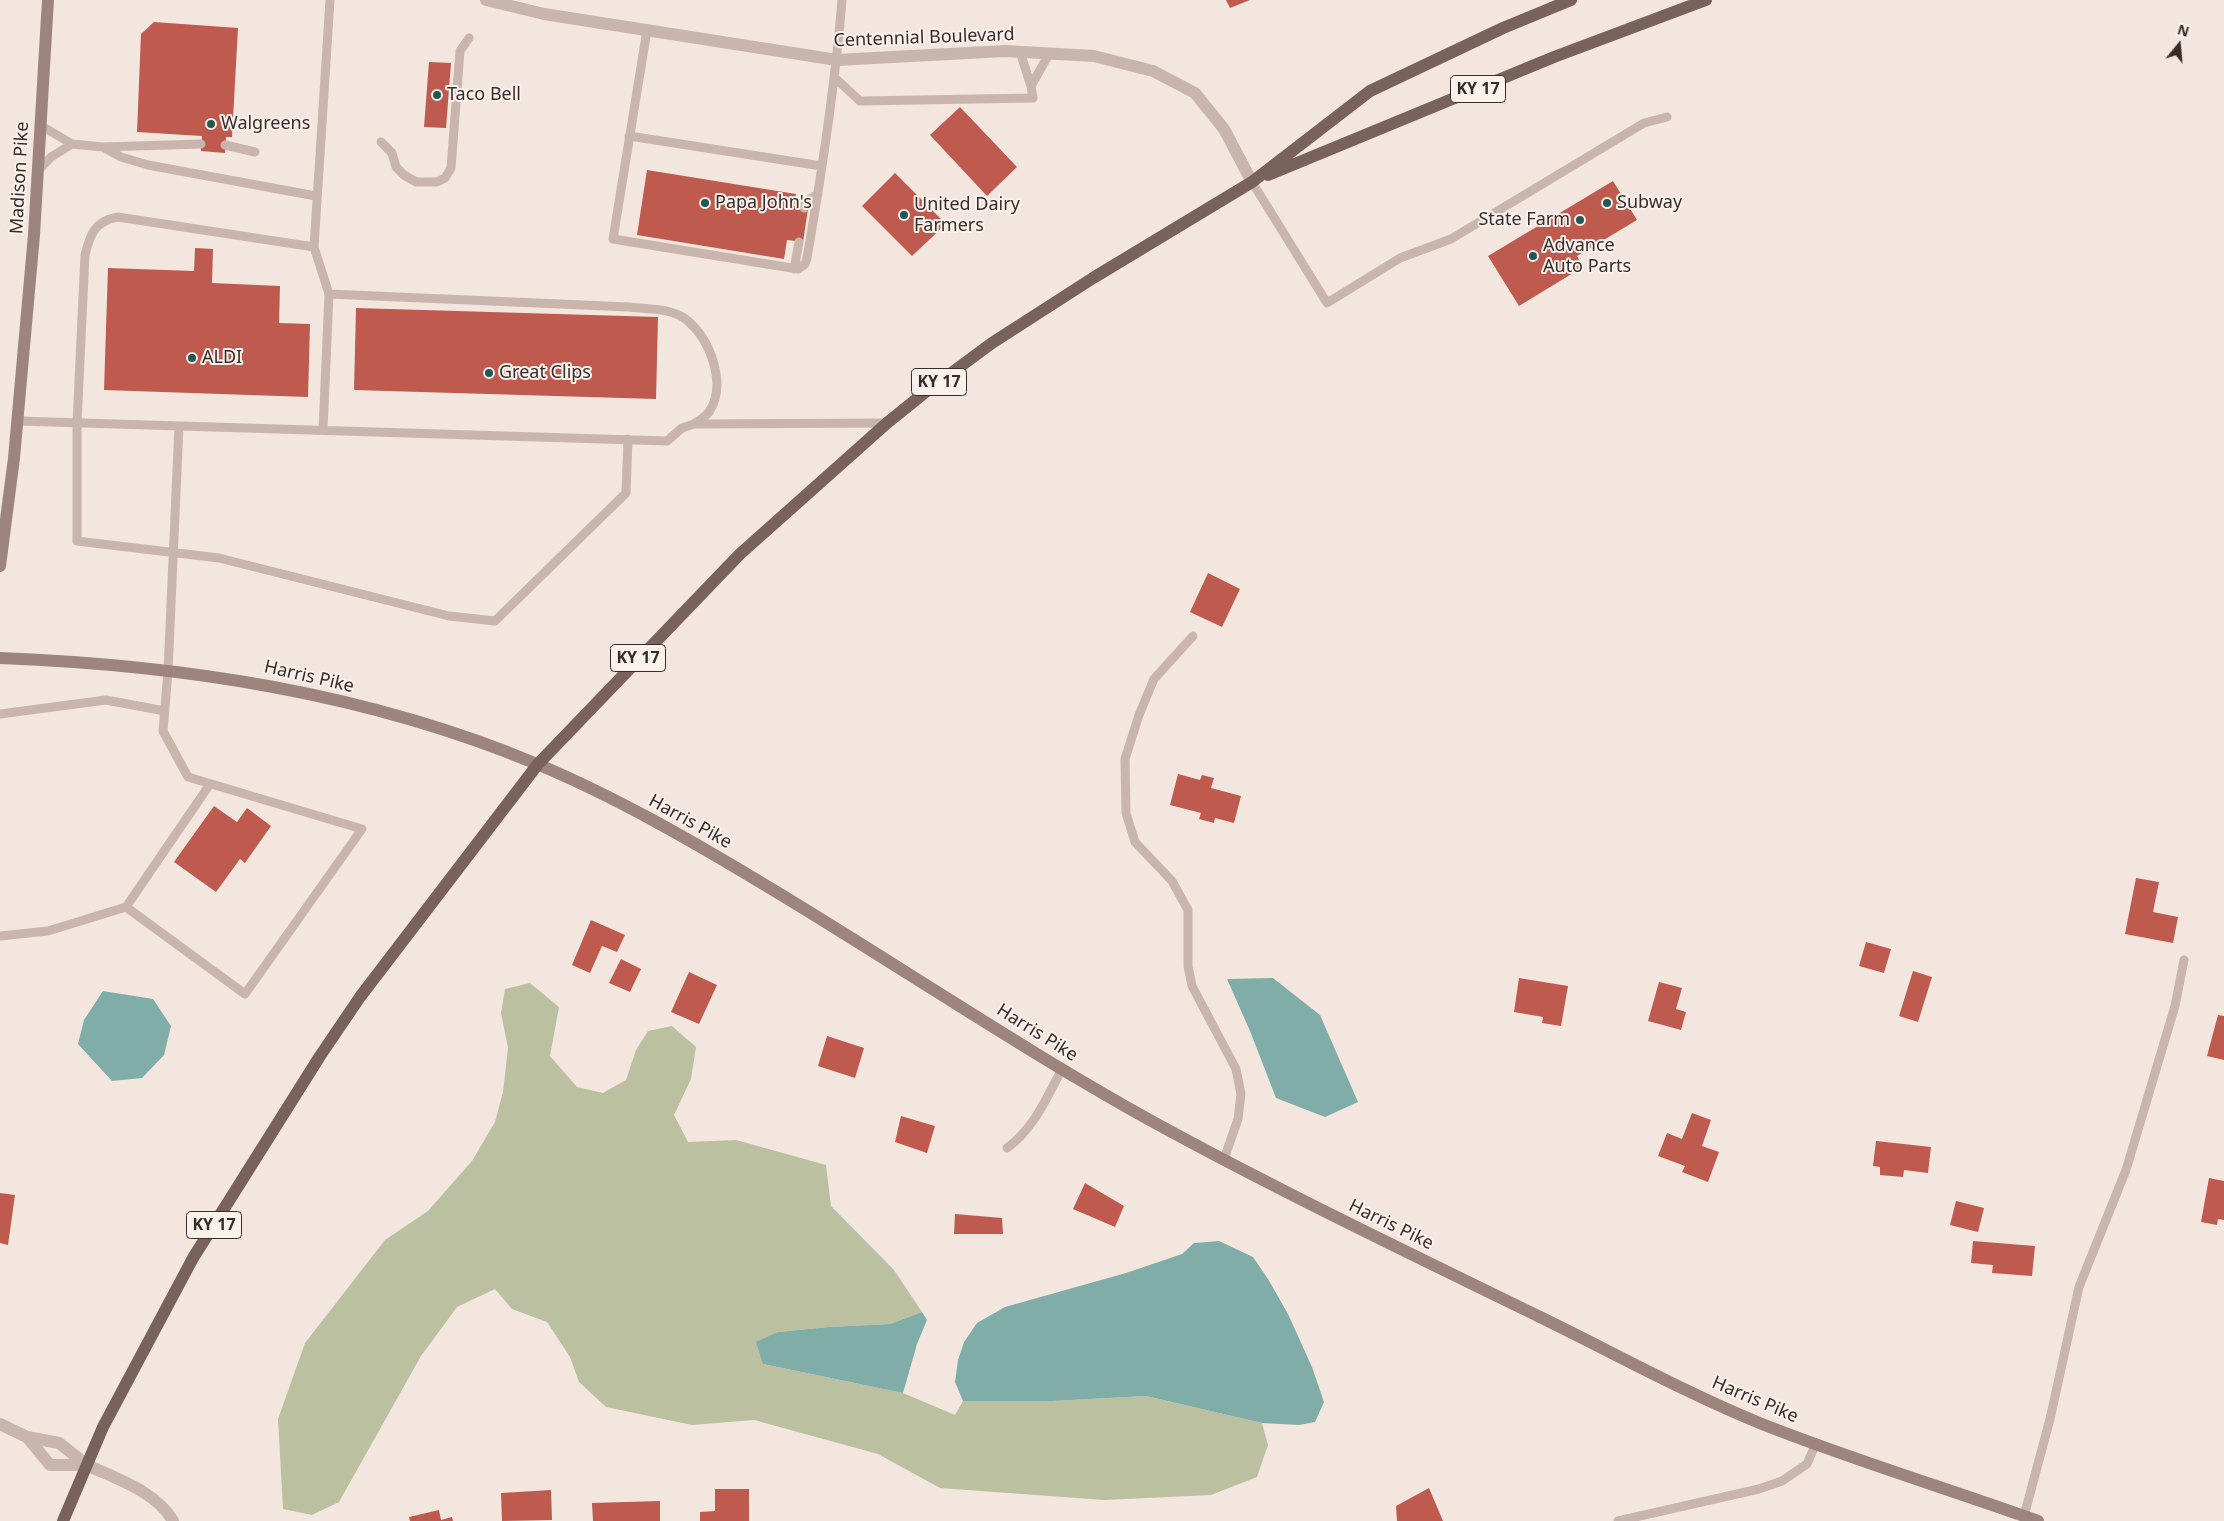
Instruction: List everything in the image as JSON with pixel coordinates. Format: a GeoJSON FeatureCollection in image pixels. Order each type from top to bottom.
{"type":"FeatureCollection","features":[{"type":"Feature","properties":{"kind":"main road","name":"Madison Pike"},"geometry":{"type":"LineString","coordinates":[[0,566],[18,421],[34,235],[48,0]]}},
{"type":"Feature","properties":{"kind":"main road","name":"KY 17"},"geometry":{"type":"LineString","coordinates":[[63,1521],[103,1427],[193,1258],[320,1056],[360,997],[538,764],[649,646],[740,554],[887,423],[992,343],[1093,278],[1252,182],[1370,90],[1503,28],[1571,0]]}},
{"type":"Feature","properties":{"kind":"main road","name":"KY 17"},"geometry":{"type":"LineString","coordinates":[[1252,182],[1554,57],[1706,0]]}},
{"type":"Feature","properties":{"kind":"main road","name":"Harris Pike"},"geometry":{"type":"LineString","coordinates":[[0,658],[57,660],[168,671],[251,682],[342,701],[469,738],[538,764],[643,815],[714,854],[847,934],[1062,1070],[1167,1130],[1351,1226],[1673,1384],[1762,1423],[2038,1521]]}},
{"type":"Feature","properties":{"kind":"street","name":"Centennial Boulevard"},"geometry":{"type":"LineString","coordinates":[[486,0],[544,14],[837,60],[1005,51],[1094,56],[1153,71],[1195,93],[1224,129],[1252,182]]}},
{"type":"Feature","properties":{"kind":"street"},"geometry":{"type":"LineString","coordinates":[[0,1424],[27,1437],[59,1443],[87,1465],[152,1498],[169,1514],[173,1521]]}},
{"type":"Feature","properties":{"kind":"street"},"geometry":{"type":"LineString","coordinates":[[27,1437],[50,1466],[87,1465]]}},
{"type":"Feature","properties":{"kind":"lane"},"geometry":{"type":"LineString","coordinates":[[323,430],[329,294],[314,248],[314,217],[330,0]]}},
{"type":"Feature","properties":{"kind":"lane"},"geometry":{"type":"LineString","coordinates":[[647,30],[612,239],[798,269],[805,264],[807,258],[818,194],[837,60],[842,0]]}},
{"type":"Feature","properties":{"kind":"lane"},"geometry":{"type":"LineString","coordinates":[[382,142],[392,153],[396,167],[404,176],[416,182],[437,182],[445,178],[451,168],[460,51],[469,38]]}},
{"type":"Feature","properties":{"kind":"lane"},"geometry":{"type":"LineString","coordinates":[[834,77],[860,101],[1032,98],[1031,86],[1020,52]]}},
{"type":"Feature","properties":{"kind":"lane"},"geometry":{"type":"LineString","coordinates":[[1031,86],[1049,54]]}},
{"type":"Feature","properties":{"kind":"lane"},"geometry":{"type":"LineString","coordinates":[[1252,182],[1327,303],[1400,258],[1451,239],[1644,124],[1667,117]]}},
{"type":"Feature","properties":{"kind":"lane"},"geometry":{"type":"LineString","coordinates":[[40,125],[72,144],[103,147],[201,144]]}},
{"type":"Feature","properties":{"kind":"lane"},"geometry":{"type":"LineString","coordinates":[[630,136],[822,166]]}},
{"type":"Feature","properties":{"kind":"lane"},"geometry":{"type":"LineString","coordinates":[[38,172],[50,157],[72,144]]}},
{"type":"Feature","properties":{"kind":"lane"},"geometry":{"type":"LineString","coordinates":[[225,145],[255,152]]}},
{"type":"Feature","properties":{"kind":"lane"},"geometry":{"type":"LineString","coordinates":[[103,147],[120,157],[148,164],[316,196]]}},
{"type":"Feature","properties":{"kind":"lane"},"geometry":{"type":"LineString","coordinates":[[804,208],[806,202],[818,194]]}},
{"type":"Feature","properties":{"kind":"lane"},"geometry":{"type":"LineString","coordinates":[[314,248],[118,218],[106,219],[91,233],[85,255],[77,422],[77,541],[219,558],[449,616],[495,621],[626,493],[628,439]]}},
{"type":"Feature","properties":{"kind":"lane"},"geometry":{"type":"LineString","coordinates":[[794,268],[799,242]]}},
{"type":"Feature","properties":{"kind":"lane"},"geometry":{"type":"LineString","coordinates":[[329,294],[629,307],[668,312],[688,321],[713,357],[715,395],[708,413],[694,424]]}},
{"type":"Feature","properties":{"kind":"lane"},"geometry":{"type":"LineString","coordinates":[[18,421],[667,441],[682,428],[694,424],[887,423]]}},
{"type":"Feature","properties":{"kind":"lane"},"geometry":{"type":"LineString","coordinates":[[126,907],[245,994],[362,830],[188,777],[163,731],[168,671],[179,426]]}},
{"type":"Feature","properties":{"kind":"lane"},"geometry":{"type":"LineString","coordinates":[[1193,636],[1154,679],[1138,715],[1125,759],[1126,813],[1135,842],[1172,881],[1188,910],[1188,966],[1192,986],[1236,1069],[1241,1094],[1238,1119],[1224,1159]]}},
{"type":"Feature","properties":{"kind":"lane"},"geometry":{"type":"LineString","coordinates":[[0,714],[106,700],[165,711]]}},
{"type":"Feature","properties":{"kind":"lane"},"geometry":{"type":"LineString","coordinates":[[0,936],[48,931],[126,907],[210,784]]}},
{"type":"Feature","properties":{"kind":"lane"},"geometry":{"type":"LineString","coordinates":[[2024,1516],[2050,1419],[2079,1287],[2126,1170],[2175,1006],[2184,960]]}},
{"type":"Feature","properties":{"kind":"lane"},"geometry":{"type":"LineString","coordinates":[[1007,1148],[1020,1139],[1034,1120],[1062,1070]]}},
{"type":"Feature","properties":{"kind":"lane"},"geometry":{"type":"LineString","coordinates":[[1618,1521],[1759,1489],[1782,1481],[1806,1464],[1816,1443]]}},
{"type":"Feature","properties":{"kind":"green space"},"geometry":{"type":"Polygon","coordinates":[[[530,983],[559,1007],[550,1056],[577,1087],[603,1093],[626,1080],[636,1050],[648,1031],[672,1026],[696,1047],[691,1079],[674,1115],[688,1142],[736,1140],[826,1165],[831,1206],[894,1270],[922,1312],[890,1324],[778,1332],[763,1364],[903,1393],[955,1415],[963,1401],[1053,1401],[1146,1396],[1262,1423],[1268,1445],[1257,1477],[1211,1495],[1104,1500],[940,1488],[878,1454],[754,1420],[692,1425],[606,1407],[579,1382],[570,1357],[547,1322],[512,1309],[495,1289],[457,1307],[421,1356],[339,1502],[312,1515],[283,1509],[278,1419],[305,1343],[385,1240],[428,1211],[472,1161],[495,1122],[503,1092],[508,1048],[501,1013],[505,989],[530,983]]]}},
{"type":"Feature","properties":{"kind":"water"},"geometry":{"type":"Polygon","coordinates":[[[1273,978],[1320,1015],[1358,1102],[1325,1117],[1276,1098],[1227,979],[1273,978]]]}},
{"type":"Feature","properties":{"kind":"water"},"geometry":{"type":"Polygon","coordinates":[[[103,991],[153,999],[171,1026],[164,1055],[142,1078],[112,1081],[78,1044],[84,1020],[103,991]]]}},
{"type":"Feature","properties":{"kind":"water"},"geometry":{"type":"Polygon","coordinates":[[[1219,1241],[1253,1257],[1288,1314],[1312,1367],[1324,1402],[1315,1422],[1299,1425],[1262,1423],[1146,1396],[1053,1401],[963,1401],[955,1382],[958,1360],[964,1342],[977,1323],[1005,1307],[1126,1273],[1182,1254],[1194,1243],[1219,1241]]]}},
{"type":"Feature","properties":{"kind":"water"},"geometry":{"type":"Polygon","coordinates":[[[922,1312],[927,1320],[917,1344],[903,1393],[763,1364],[756,1342],[778,1332],[890,1324],[922,1312]]]}},
{"type":"Feature","properties":{"kind":"building"},"geometry":{"type":"Polygon","coordinates":[[[1226,0],[1250,0],[1230,8],[1226,0]]]}},
{"type":"Feature","properties":{"kind":"building","name":"Walgreens"},"geometry":{"type":"Polygon","coordinates":[[[154,22],[238,28],[232,137],[226,137],[225,153],[201,151],[202,136],[137,132],[141,34],[154,22]]]}},
{"type":"Feature","properties":{"kind":"building","name":"Taco Bell"},"geometry":{"type":"Polygon","coordinates":[[[429,62],[451,63],[446,128],[424,127],[429,62]]]}},
{"type":"Feature","properties":{"kind":"building"},"geometry":{"type":"Polygon","coordinates":[[[960,107],[1017,167],[987,196],[930,135],[960,107]]]}},
{"type":"Feature","properties":{"kind":"building"},"geometry":{"type":"Polygon","coordinates":[[[647,170],[796,194],[794,206],[808,209],[803,242],[787,240],[784,259],[637,235],[647,170]]]}},
{"type":"Feature","properties":{"kind":"building","name":"United Dairy Farmers"},"geometry":{"type":"Polygon","coordinates":[[[895,173],[946,224],[912,256],[862,206],[895,173]]]}},
{"type":"Feature","properties":{"kind":"building"},"geometry":{"type":"Polygon","coordinates":[[[1613,181],[1637,220],[1577,256],[1583,267],[1519,306],[1488,256],[1613,181]]]}},
{"type":"Feature","properties":{"kind":"building"},"geometry":{"type":"Polygon","coordinates":[[[195,248],[213,249],[212,283],[280,286],[279,323],[310,324],[308,397],[104,390],[108,268],[194,271],[195,248]]]}},
{"type":"Feature","properties":{"kind":"building"},"geometry":{"type":"Polygon","coordinates":[[[356,308],[658,317],[656,399],[354,390],[356,308]]]}},
{"type":"Feature","properties":{"kind":"building"},"geometry":{"type":"Polygon","coordinates":[[[1208,573],[1240,589],[1222,627],[1190,612],[1208,573]]]}},
{"type":"Feature","properties":{"kind":"building"},"geometry":{"type":"Polygon","coordinates":[[[1178,774],[1200,780],[1202,775],[1214,778],[1211,788],[1241,796],[1234,823],[1215,818],[1214,823],[1199,819],[1201,813],[1170,805],[1178,774]]]}},
{"type":"Feature","properties":{"kind":"building"},"geometry":{"type":"Polygon","coordinates":[[[214,806],[237,822],[247,808],[271,826],[245,863],[240,859],[216,892],[174,862],[214,806]]]}},
{"type":"Feature","properties":{"kind":"building"},"geometry":{"type":"Polygon","coordinates":[[[2136,878],[2159,882],[2153,912],[2178,917],[2173,943],[2125,934],[2136,878]]]}},
{"type":"Feature","properties":{"kind":"building"},"geometry":{"type":"Polygon","coordinates":[[[591,920],[625,935],[617,952],[602,946],[590,973],[572,965],[591,920]]]}},
{"type":"Feature","properties":{"kind":"building"},"geometry":{"type":"Polygon","coordinates":[[[1866,942],[1891,949],[1884,973],[1859,966],[1866,942]]]}},
{"type":"Feature","properties":{"kind":"building"},"geometry":{"type":"Polygon","coordinates":[[[621,959],[641,969],[630,992],[609,983],[621,959]]]}},
{"type":"Feature","properties":{"kind":"building"},"geometry":{"type":"Polygon","coordinates":[[[1913,971],[1932,977],[1918,1022],[1899,1016],[1913,971]]]}},
{"type":"Feature","properties":{"kind":"building"},"geometry":{"type":"Polygon","coordinates":[[[689,972],[717,985],[699,1024],[671,1012],[689,972]]]}},
{"type":"Feature","properties":{"kind":"building"},"geometry":{"type":"Polygon","coordinates":[[[1519,978],[1568,986],[1561,1026],[1542,1023],[1543,1017],[1514,1012],[1519,978]]]}},
{"type":"Feature","properties":{"kind":"building"},"geometry":{"type":"Polygon","coordinates":[[[1659,982],[1682,988],[1676,1009],[1686,1012],[1681,1030],[1648,1021],[1659,982]]]}},
{"type":"Feature","properties":{"kind":"building"},"geometry":{"type":"Polygon","coordinates":[[[2218,1015],[2224,1016],[2224,1060],[2207,1056],[2218,1015]]]}},
{"type":"Feature","properties":{"kind":"building"},"geometry":{"type":"Polygon","coordinates":[[[827,1036],[864,1048],[855,1078],[818,1066],[827,1036]]]}},
{"type":"Feature","properties":{"kind":"building"},"geometry":{"type":"Polygon","coordinates":[[[1692,1113],[1711,1120],[1702,1146],[1719,1152],[1708,1182],[1682,1172],[1685,1166],[1658,1156],[1667,1133],[1682,1139],[1692,1113]]]}},
{"type":"Feature","properties":{"kind":"building"},"geometry":{"type":"Polygon","coordinates":[[[901,1116],[935,1126],[927,1153],[895,1142],[901,1116]]]}},
{"type":"Feature","properties":{"kind":"building"},"geometry":{"type":"Polygon","coordinates":[[[1876,1141],[1931,1147],[1928,1173],[1904,1170],[1903,1177],[1880,1175],[1880,1167],[1873,1166],[1876,1141]]]}},
{"type":"Feature","properties":{"kind":"building"},"geometry":{"type":"Polygon","coordinates":[[[2209,1178],[2224,1181],[2224,1220],[2218,1219],[2217,1225],[2201,1222],[2209,1178]]]}},
{"type":"Feature","properties":{"kind":"building"},"geometry":{"type":"Polygon","coordinates":[[[1085,1183],[1124,1206],[1115,1227],[1073,1209],[1085,1183]]]}},
{"type":"Feature","properties":{"kind":"building"},"geometry":{"type":"Polygon","coordinates":[[[0,1193],[15,1195],[8,1245],[0,1243],[0,1193]]]}},
{"type":"Feature","properties":{"kind":"building"},"geometry":{"type":"Polygon","coordinates":[[[1956,1201],[1984,1208],[1978,1232],[1950,1225],[1956,1201]]]}},
{"type":"Feature","properties":{"kind":"building"},"geometry":{"type":"Polygon","coordinates":[[[955,1214],[1002,1218],[1003,1234],[954,1234],[955,1214]]]}},
{"type":"Feature","properties":{"kind":"building"},"geometry":{"type":"Polygon","coordinates":[[[1973,1241],[2035,1246],[2032,1276],[1992,1273],[1993,1265],[1971,1263],[1973,1241]]]}},
{"type":"Feature","properties":{"kind":"building"},"geometry":{"type":"Polygon","coordinates":[[[1429,1488],[1443,1521],[1397,1521],[1396,1506],[1429,1488]]]}},
{"type":"Feature","properties":{"kind":"building"},"geometry":{"type":"Polygon","coordinates":[[[715,1489],[749,1489],[749,1521],[700,1521],[700,1512],[715,1511],[715,1489]]]}},
{"type":"Feature","properties":{"kind":"building"},"geometry":{"type":"Polygon","coordinates":[[[551,1490],[552,1520],[502,1521],[501,1493],[551,1490]]]}},
{"type":"Feature","properties":{"kind":"building"},"geometry":{"type":"Polygon","coordinates":[[[660,1501],[660,1521],[593,1521],[592,1503],[660,1501]]]}},
{"type":"Feature","properties":{"kind":"building"},"geometry":{"type":"Polygon","coordinates":[[[439,1510],[441,1520],[452,1517],[453,1521],[410,1521],[409,1517],[439,1510]]]}},
{"type":"Feature","properties":{"kind":"place","name":"Taco Bell"},"geometry":{"type":"Point","coordinates":[437,95]}},
{"type":"Feature","properties":{"kind":"place","name":"Walgreens"},"geometry":{"type":"Point","coordinates":[211,124]}},
{"type":"Feature","properties":{"kind":"place","name":"Papa John's"},"geometry":{"type":"Point","coordinates":[705,203]}},
{"type":"Feature","properties":{"kind":"place","name":"Subway"},"geometry":{"type":"Point","coordinates":[1607,203]}},
{"type":"Feature","properties":{"kind":"place","name":"United Dairy Farmers"},"geometry":{"type":"Point","coordinates":[904,215]}},
{"type":"Feature","properties":{"kind":"place","name":"State Farm"},"geometry":{"type":"Point","coordinates":[1580,220]}},
{"type":"Feature","properties":{"kind":"place","name":"Advance Auto Parts"},"geometry":{"type":"Point","coordinates":[1533,256]}},
{"type":"Feature","properties":{"kind":"place","name":"ALDI"},"geometry":{"type":"Point","coordinates":[192,358]}},
{"type":"Feature","properties":{"kind":"place","name":"Great Clips"},"geometry":{"type":"Point","coordinates":[489,373]}}]}
